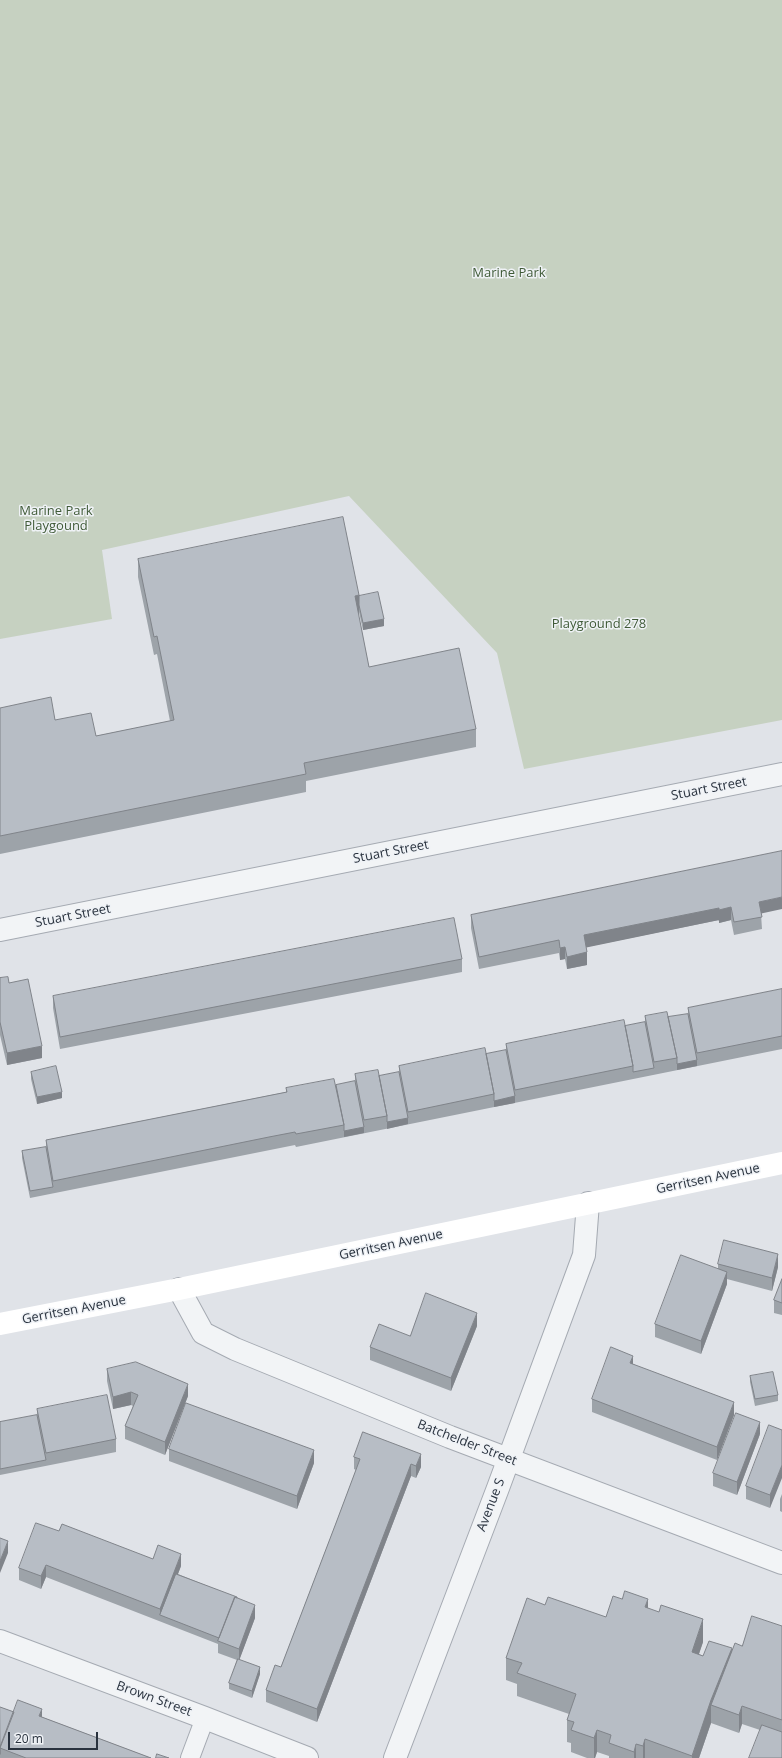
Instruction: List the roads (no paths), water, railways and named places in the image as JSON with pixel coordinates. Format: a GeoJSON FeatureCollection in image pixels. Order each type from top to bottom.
{"type":"FeatureCollection","features":[{"type":"Feature","properties":{"kind":"main road","name":"Gerritsen Avenue"},"geometry":{"type":"LineString","coordinates":[[0,1324],[179,1289],[782,1163]]}},
{"type":"Feature","properties":{"kind":"street","name":"Stuart Street"},"geometry":{"type":"LineString","coordinates":[[0,930],[782,774]]}},
{"type":"Feature","properties":{"kind":"street","name":"Avenue S"},"geometry":{"type":"LineString","coordinates":[[395,1758],[584,1255],[588,1204]]}},
{"type":"Feature","properties":{"kind":"street","name":"Batchelder Street"},"geometry":{"type":"LineString","coordinates":[[179,1289],[203,1333],[242,1352],[508,1460],[782,1563]]}},
{"type":"Feature","properties":{"kind":"street","name":"Brown Street"},"geometry":{"type":"LineString","coordinates":[[0,1641],[307,1758]]}},
{"type":"Feature","properties":{"kind":"lane"},"geometry":{"type":"LineString","coordinates":[[190,1758],[205,1718]]}},
{"type":"Feature","properties":{"kind":"park label","name":"Marine Park"},"geometry":{"type":"Point","coordinates":[509,273]}},
{"type":"Feature","properties":{"kind":"park label","name":"Marine Park Playgound"},"geometry":{"type":"Point","coordinates":[56,518]}},
{"type":"Feature","properties":{"kind":"park label","name":"Playground 278"},"geometry":{"type":"Point","coordinates":[599,624]}}]}
